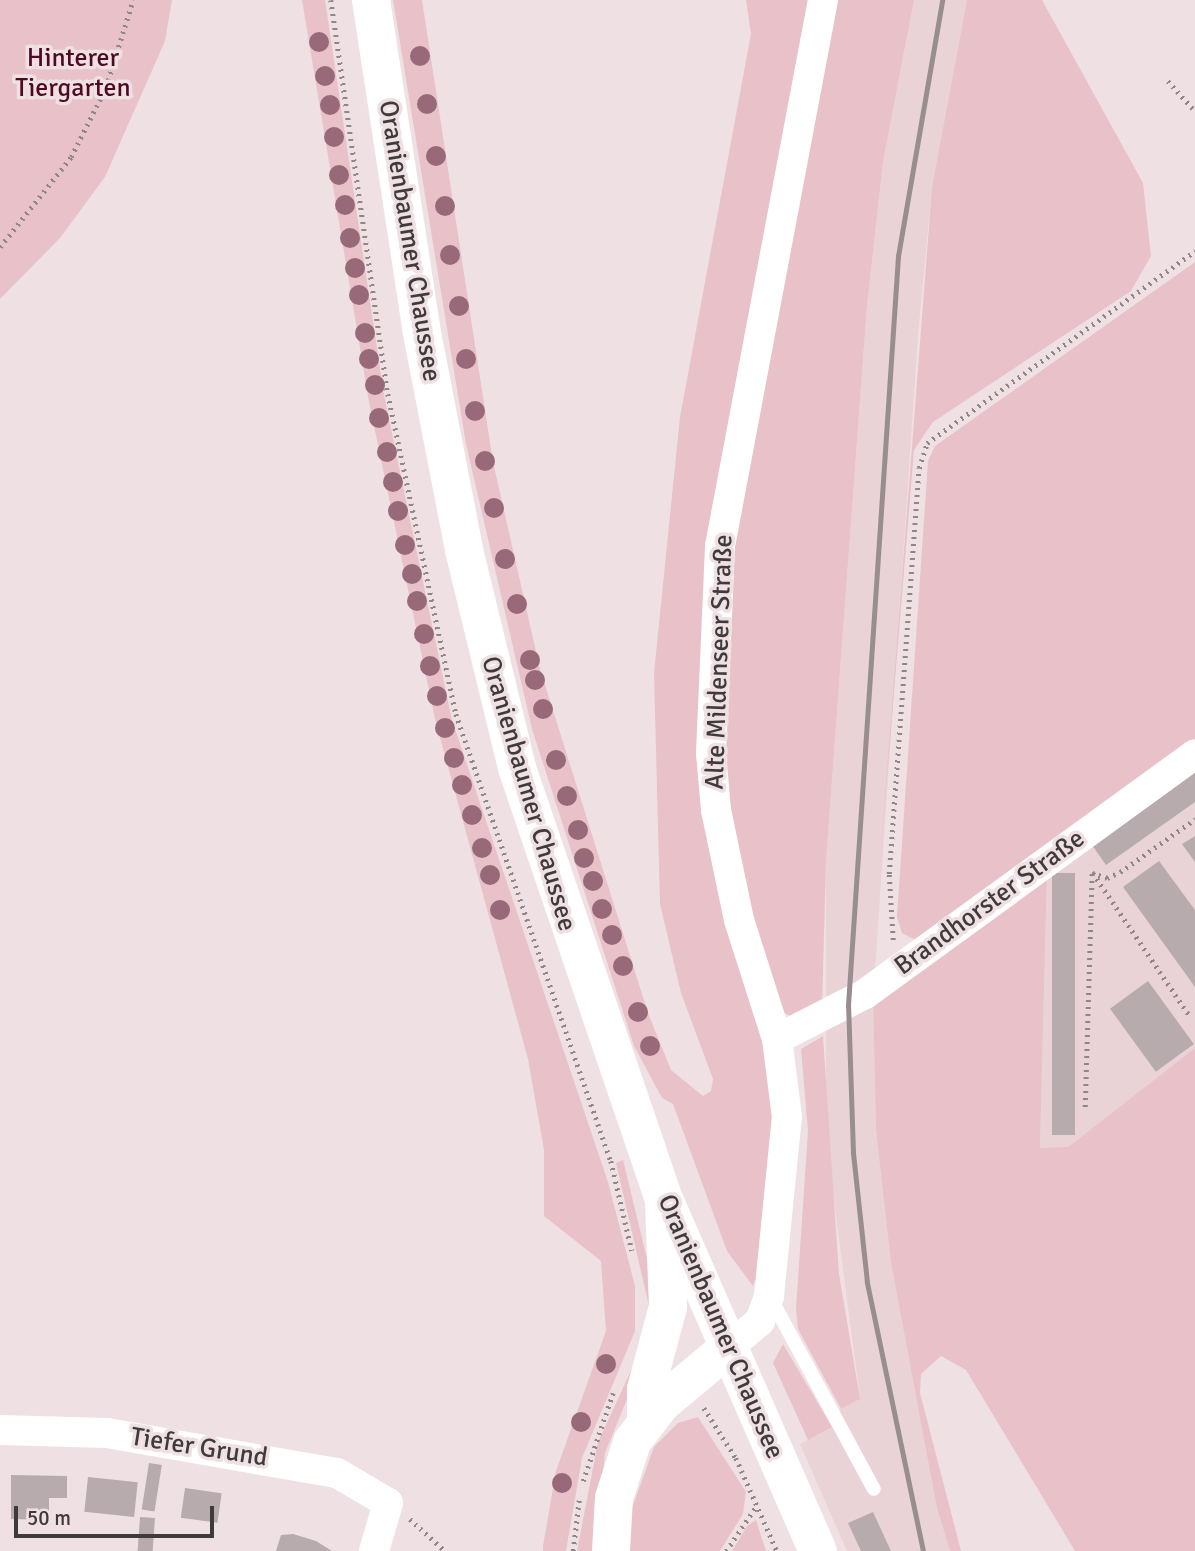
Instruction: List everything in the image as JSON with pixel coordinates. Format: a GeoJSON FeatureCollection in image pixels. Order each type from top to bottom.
{"type":"FeatureCollection","features":[{"type":"Feature","properties":{"kind":"main road","name":"Oranienbaumer Chaussee"},"geometry":{"type":"LineString","coordinates":[[371,0],[421,328],[490,668],[548,874],[664,1199],[727,1349],[818,1551]]}},
{"type":"Feature","properties":{"kind":"main road"},"geometry":{"type":"LineString","coordinates":[[646,1420],[646,1390],[668,1307],[664,1199]]}},
{"type":"Feature","properties":{"kind":"main road"},"geometry":{"type":"LineString","coordinates":[[611,1551],[618,1480],[646,1420],[727,1349]]}},
{"type":"Feature","properties":{"kind":"street","name":"Alte Mildenseer Straße"},"geometry":{"type":"LineString","coordinates":[[727,1349],[760,1321],[769,1296],[786,1165],[778,1039],[739,920],[716,810],[711,753],[719,560],[823,0]]}},
{"type":"Feature","properties":{"kind":"street","name":"Brandhorster Straße"},"geometry":{"type":"LineString","coordinates":[[778,1039],[834,1014],[906,965],[1195,754]]}},
{"type":"Feature","properties":{"kind":"street","name":"Tiefer Grund"},"geometry":{"type":"LineString","coordinates":[[0,1430],[107,1433],[233,1453],[337,1473],[388,1503]]}},
{"type":"Feature","properties":{"kind":"street"},"geometry":{"type":"LineString","coordinates":[[374,1551],[388,1503]]}},
{"type":"Feature","properties":{"kind":"lane"},"geometry":{"type":"LineString","coordinates":[[769,1296],[874,1489]]}},
{"type":"Feature","properties":{"kind":"path"},"geometry":{"type":"LineString","coordinates":[[0,247],[71,157],[106,87],[133,0]]}},
{"type":"Feature","properties":{"kind":"path"},"geometry":{"type":"LineString","coordinates":[[1168,81],[1195,111]]}},
{"type":"Feature","properties":{"kind":"path"},"geometry":{"type":"LineString","coordinates":[[906,965],[887,915],[919,468],[927,443],[1195,251]]}},
{"type":"Feature","properties":{"kind":"path"},"geometry":{"type":"LineString","coordinates":[[1092,873],[1107,878],[1120,872],[1195,819]]}},
{"type":"Feature","properties":{"kind":"path"},"geometry":{"type":"LineString","coordinates":[[1092,873],[1190,1016]]}},
{"type":"Feature","properties":{"kind":"path"},"geometry":{"type":"LineString","coordinates":[[1085,1107],[1092,873]]}},
{"type":"Feature","properties":{"kind":"path"},"geometry":{"type":"LineString","coordinates":[[736,1458],[778,1551]]}},
{"type":"Feature","properties":{"kind":"path"},"geometry":{"type":"LineString","coordinates":[[388,1503],[445,1551]]}},
{"type":"Feature","properties":{"kind":"path"},"geometry":{"type":"LineString","coordinates":[[726,1551],[757,1505]]}},
{"type":"Feature","properties":{"kind":"shaded area"},"geometry":{"type":"Polygon","coordinates":[[[914,0],[967,0],[932,187],[918,335],[873,1000],[876,1129],[937,1508],[950,1551],[847,1551],[800,1444],[832,1427],[841,1409],[860,1398],[826,1140],[826,861],[867,306],[883,162],[914,0]]]}},
{"type":"Feature","properties":{"kind":"shaded area"},"geometry":{"type":"Polygon","coordinates":[[[1195,768],[1195,1048],[1068,1147],[1040,1149],[1047,874],[1195,768]]]}},
{"type":"Feature","properties":{"kind":"green space","name":"Hinterer Tiergarten"},"geometry":{"type":"Polygon","coordinates":[[[0,0],[172,0],[165,41],[105,177],[60,238],[0,299],[0,0]]]}},
{"type":"Feature","properties":{"kind":"green space"},"geometry":{"type":"Polygon","coordinates":[[[302,0],[325,0],[384,395],[452,720],[608,1182],[635,1286],[635,1331],[582,1458],[566,1551],[543,1551],[543,1546],[556,1471],[606,1331],[601,1261],[544,1216],[544,1150],[528,1059],[435,719],[369,402],[302,0]]]}},
{"type":"Feature","properties":{"kind":"green space"},"geometry":{"type":"Polygon","coordinates":[[[393,0],[422,0],[493,462],[540,669],[648,1013],[671,1070],[703,1096],[711,1091],[713,1079],[681,993],[660,904],[654,673],[680,417],[751,34],[746,0],[914,0],[883,162],[867,306],[826,861],[822,1009],[801,1021],[784,1013],[739,948],[770,1072],[775,1145],[763,1260],[753,1286],[727,1251],[673,1104],[662,1098],[634,1046],[532,729],[466,444],[393,0]]]}},
{"type":"Feature","properties":{"kind":"green space"},"geometry":{"type":"Polygon","coordinates":[[[967,0],[1042,0],[1143,183],[1151,256],[1131,291],[933,422],[914,450],[879,875],[932,187],[967,0]]]}},
{"type":"Feature","properties":{"kind":"green space"},"geometry":{"type":"Polygon","coordinates":[[[1195,262],[1195,740],[916,940],[902,933],[897,917],[928,461],[935,446],[1195,262]]]}},
{"type":"Feature","properties":{"kind":"green space"},"geometry":{"type":"Polygon","coordinates":[[[1047,874],[1040,1148],[1068,1147],[1195,1048],[1195,1551],[1075,1551],[966,1370],[941,1356],[921,1374],[920,1393],[961,1551],[950,1551],[937,1508],[891,1262],[876,1129],[873,1000],[1047,874]]]}},
{"type":"Feature","properties":{"kind":"green space"},"geometry":{"type":"Polygon","coordinates":[[[823,1036],[839,1274],[860,1399],[841,1409],[798,1329],[796,1309],[808,1131],[801,1049],[823,1036]]]}},
{"type":"Feature","properties":{"kind":"green space"},"geometry":{"type":"Polygon","coordinates":[[[623,1160],[651,1275],[649,1306],[616,1163],[623,1160]]]}},
{"type":"Feature","properties":{"kind":"green space"},"geometry":{"type":"Polygon","coordinates":[[[783,1344],[832,1427],[808,1440],[773,1363],[783,1344]]]}},
{"type":"Feature","properties":{"kind":"green space"},"geometry":{"type":"Polygon","coordinates":[[[642,1347],[648,1348],[605,1453],[595,1551],[577,1551],[598,1442],[642,1347]]]}},
{"type":"Feature","properties":{"kind":"green space"},"geometry":{"type":"Polygon","coordinates":[[[698,1417],[746,1492],[743,1514],[720,1551],[628,1551],[627,1522],[654,1447],[678,1423],[698,1417]]]}},
{"type":"Feature","properties":{"kind":"green space"},"geometry":{"type":"Polygon","coordinates":[[[756,1520],[766,1551],[732,1551],[747,1526],[756,1520]]]}},
{"type":"Feature","properties":{"kind":"building"},"geometry":{"type":"Polygon","coordinates":[[[1195,772],[1195,802],[1106,865],[1092,845],[1195,772]]]}},
{"type":"Feature","properties":{"kind":"building"},"geometry":{"type":"Polygon","coordinates":[[[1195,836],[1195,862],[1182,844],[1195,836]]]}},
{"type":"Feature","properties":{"kind":"building"},"geometry":{"type":"Polygon","coordinates":[[[1159,861],[1195,910],[1195,987],[1123,887],[1159,861]]]}},
{"type":"Feature","properties":{"kind":"building"},"geometry":{"type":"Polygon","coordinates":[[[1052,873],[1075,873],[1075,1135],[1052,1135],[1052,873]]]}},
{"type":"Feature","properties":{"kind":"building"},"geometry":{"type":"Polygon","coordinates":[[[1148,981],[1194,1044],[1156,1072],[1110,1009],[1148,981]]]}},
{"type":"Feature","properties":{"kind":"building"},"geometry":{"type":"Polygon","coordinates":[[[149,1463],[162,1465],[154,1511],[142,1509],[149,1463]]]}},
{"type":"Feature","properties":{"kind":"building"},"geometry":{"type":"Polygon","coordinates":[[[11,1475],[67,1476],[67,1498],[49,1498],[49,1520],[11,1519],[11,1475]]]}},
{"type":"Feature","properties":{"kind":"building"},"geometry":{"type":"Polygon","coordinates":[[[88,1477],[138,1482],[134,1517],[84,1512],[88,1477]]]}},
{"type":"Feature","properties":{"kind":"building"},"geometry":{"type":"Polygon","coordinates":[[[185,1488],[222,1493],[217,1523],[181,1518],[185,1488]]]}},
{"type":"Feature","properties":{"kind":"building"},"geometry":{"type":"Polygon","coordinates":[[[873,1512],[891,1551],[861,1551],[848,1523],[873,1512]]]}},
{"type":"Feature","properties":{"kind":"building"},"geometry":{"type":"Polygon","coordinates":[[[140,1517],[155,1518],[153,1551],[138,1551],[140,1517]]]}},
{"type":"Feature","properties":{"kind":"building"},"geometry":{"type":"Polygon","coordinates":[[[293,1534],[316,1541],[332,1551],[276,1551],[281,1535],[293,1534]]]}},
{"type":"Feature","properties":{"kind":"railway"},"geometry":{"type":"LineString","coordinates":[[923,1551],[867,1282],[853,1153],[848,1005],[898,256],[942,0]]}}]}
